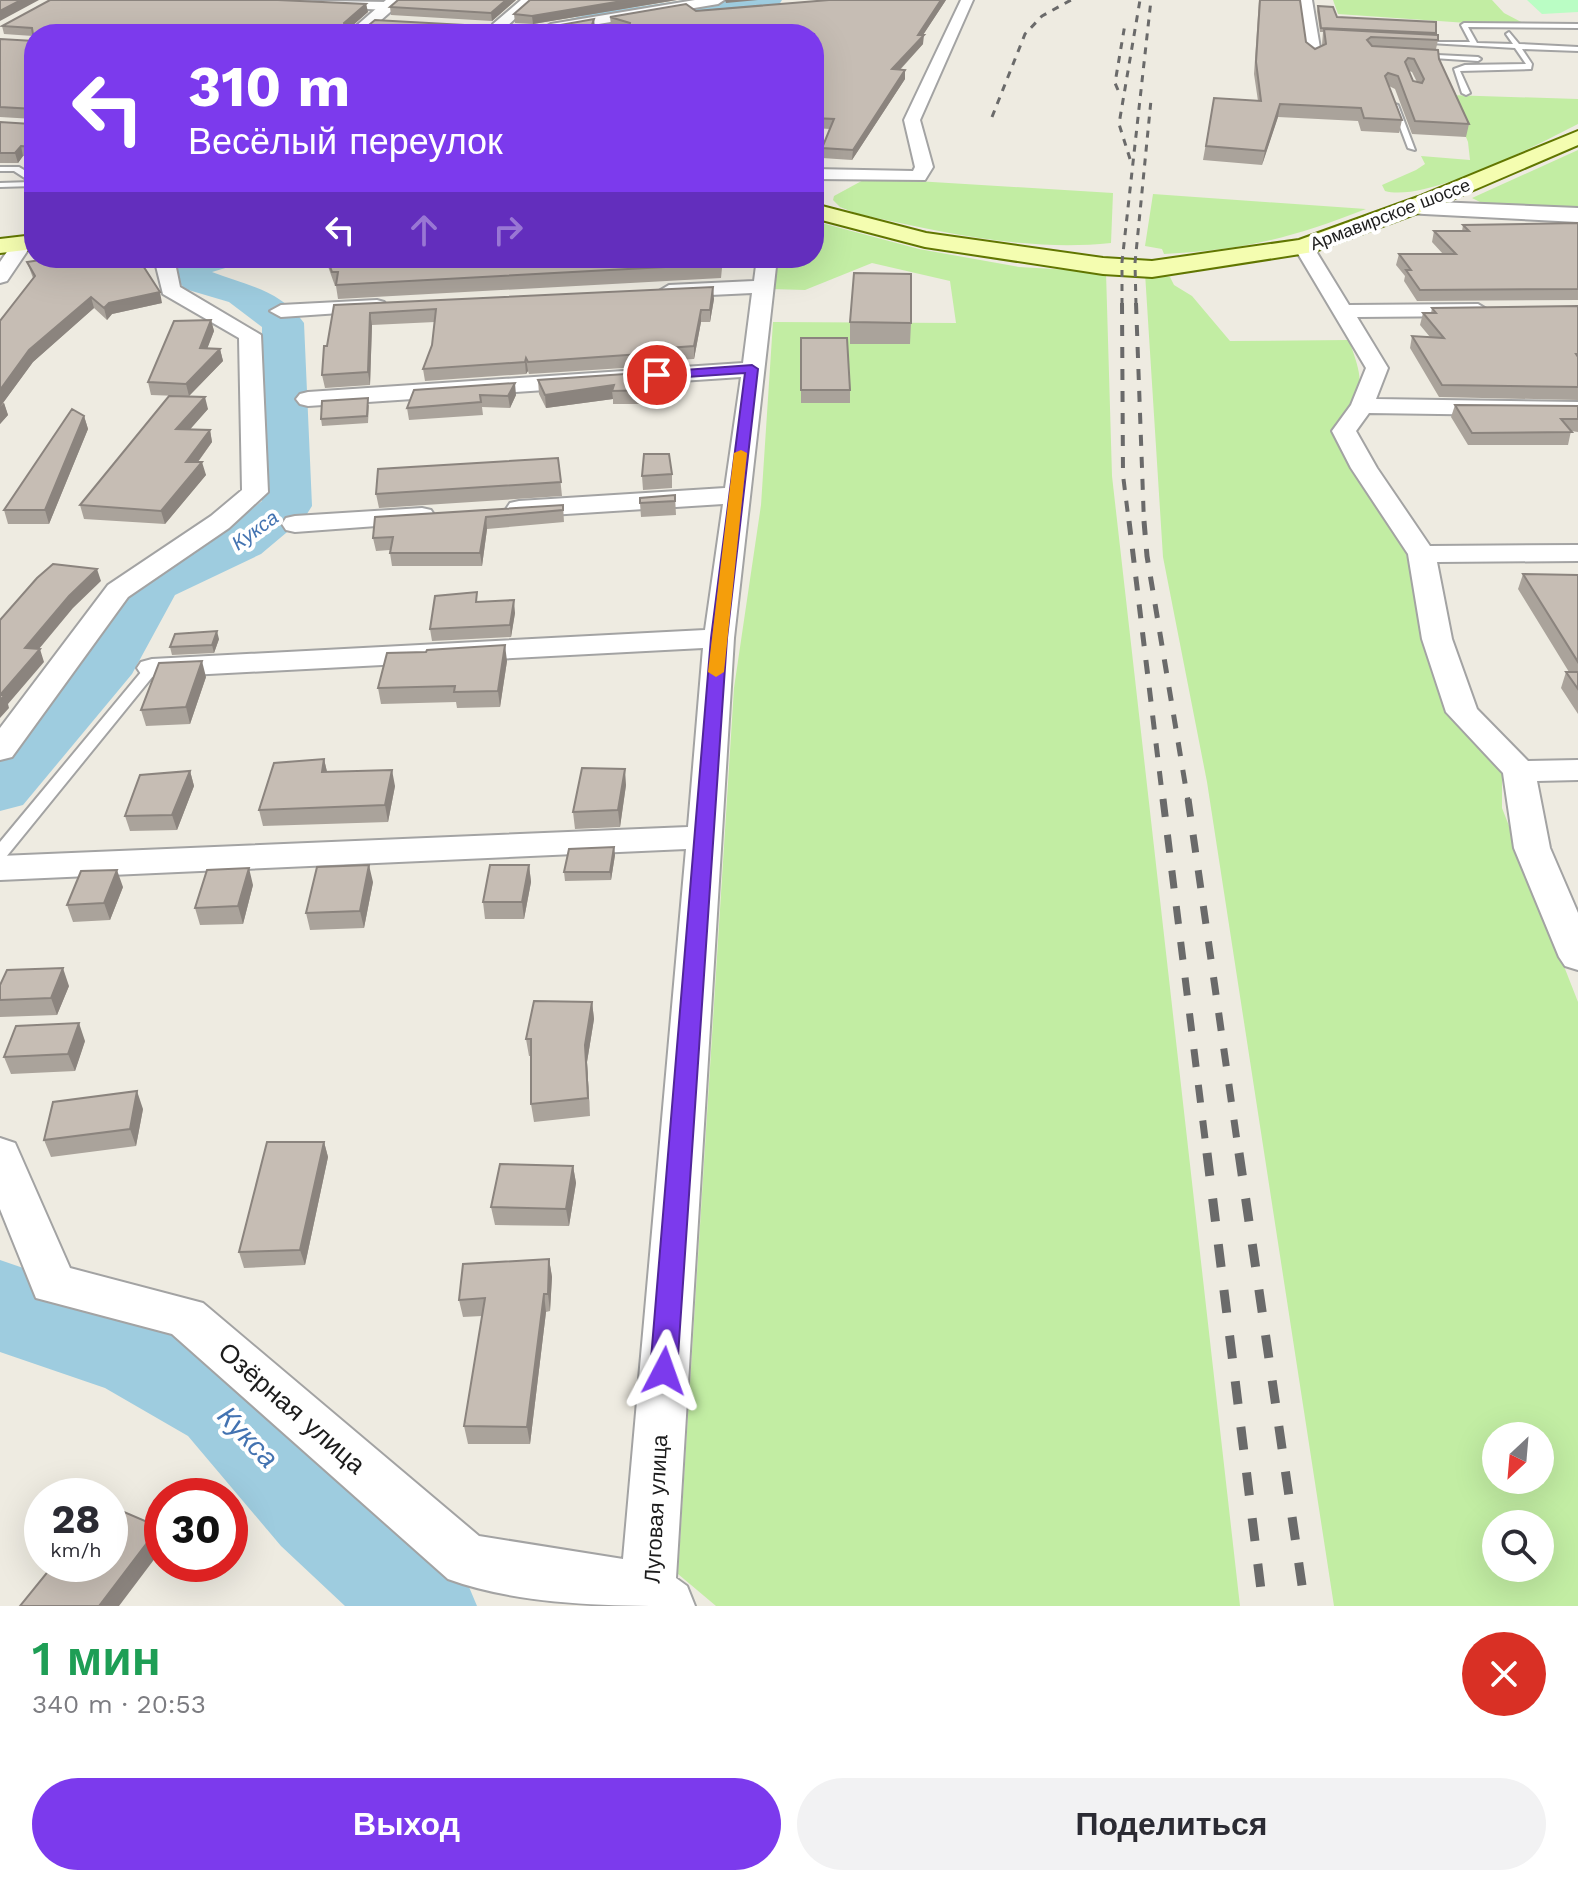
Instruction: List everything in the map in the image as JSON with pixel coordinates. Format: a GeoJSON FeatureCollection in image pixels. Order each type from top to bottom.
{"type":"FeatureCollection","features":[{"type":"Feature","properties":{"kind":"main road","name":"Армавирское шоссе"},"geometry":{"type":"LineString","coordinates":[[824,214],[925,240],[1103,266],[1152,269],[1304,247],[1413,208],[1578,137]]}},
{"type":"Feature","properties":{"kind":"street"},"geometry":{"type":"LineString","coordinates":[[255,0],[386,12]]}},
{"type":"Feature","properties":{"kind":"street"},"geometry":{"type":"LineString","coordinates":[[501,24],[529,0]]}},
{"type":"Feature","properties":{"kind":"street"},"geometry":{"type":"LineString","coordinates":[[565,24],[718,0]]}},
{"type":"Feature","properties":{"kind":"street"},"geometry":{"type":"LineString","coordinates":[[824,174],[919,176],[924,167],[912,120],[967,0]]}},
{"type":"Feature","properties":{"kind":"street"},"geometry":{"type":"LineString","coordinates":[[1306,0],[1314,54]]}},
{"type":"Feature","properties":{"kind":"street"},"geometry":{"type":"LineString","coordinates":[[656,24],[688,13],[734,8]]}},
{"type":"Feature","properties":{"kind":"street"},"geometry":{"type":"LineString","coordinates":[[369,24],[386,12]]}},
{"type":"Feature","properties":{"kind":"street"},"geometry":{"type":"LineString","coordinates":[[824,192],[858,174]]}},
{"type":"Feature","properties":{"kind":"street"},"geometry":{"type":"LineString","coordinates":[[1413,208],[1578,215]]}},
{"type":"Feature","properties":{"kind":"street"},"geometry":{"type":"LineString","coordinates":[[0,277],[19,244]]}},
{"type":"Feature","properties":{"kind":"street"},"geometry":{"type":"LineString","coordinates":[[1304,247],[1377,368],[1362,406],[1344,431],[1364,468],[1422,554],[1437,639],[1462,712],[1519,771],[1532,848],[1578,957]]}},
{"type":"Feature","properties":{"kind":"street"},"geometry":{"type":"LineString","coordinates":[[0,750],[118,591],[220,522],[255,492],[250,335],[170,290],[166,268]]}},
{"type":"Feature","properties":{"kind":"street"},"geometry":{"type":"LineString","coordinates":[[653,292],[764,272]]}},
{"type":"Feature","properties":{"kind":"street","name":"Луговая улица"},"geometry":{"type":"LineString","coordinates":[[658,1598],[702,837],[719,638],[764,272]]}},
{"type":"Feature","properties":{"kind":"street"},"geometry":{"type":"LineString","coordinates":[[281,311],[405,304]]}},
{"type":"Feature","properties":{"kind":"street"},"geometry":{"type":"LineString","coordinates":[[1343,311],[1500,309]]}},
{"type":"Feature","properties":{"kind":"street"},"geometry":{"type":"LineString","coordinates":[[308,399],[752,369]]}},
{"type":"Feature","properties":{"kind":"street"},"geometry":{"type":"LineString","coordinates":[[1362,406],[1578,409]]}},
{"type":"Feature","properties":{"kind":"street"},"geometry":{"type":"LineString","coordinates":[[499,510],[735,495]]}},
{"type":"Feature","properties":{"kind":"street"},"geometry":{"type":"LineString","coordinates":[[295,524],[452,514]]}},
{"type":"Feature","properties":{"kind":"street"},"geometry":{"type":"LineString","coordinates":[[1422,554],[1578,553]]}},
{"type":"Feature","properties":{"kind":"street"},"geometry":{"type":"LineString","coordinates":[[152,668],[719,638]]}},
{"type":"Feature","properties":{"kind":"street"},"geometry":{"type":"LineString","coordinates":[[1519,771],[1578,770]]}},
{"type":"Feature","properties":{"kind":"street"},"geometry":{"type":"LineString","coordinates":[[0,868],[702,837]]}},
{"type":"Feature","properties":{"kind":"street","name":"Озёрная улица"},"geometry":{"type":"LineString","coordinates":[[0,1155],[53,1284],[186,1317],[467,1560],[658,1598]]}},
{"type":"Feature","properties":{"kind":"lane"},"geometry":{"type":"LineString","coordinates":[[1474,44],[1464,25],[1578,26]]}},
{"type":"Feature","properties":{"kind":"lane"},"geometry":{"type":"LineString","coordinates":[[1456,70],[1529,68],[1509,34]]}},
{"type":"Feature","properties":{"kind":"lane"},"geometry":{"type":"LineString","coordinates":[[1312,37],[1327,38]]}},
{"type":"Feature","properties":{"kind":"lane"},"geometry":{"type":"LineString","coordinates":[[1403,42],[1578,49]]}},
{"type":"Feature","properties":{"kind":"lane"},"geometry":{"type":"LineString","coordinates":[[1411,55],[1478,59]]}},
{"type":"Feature","properties":{"kind":"lane"},"geometry":{"type":"LineString","coordinates":[[1450,57],[1466,93]]}},
{"type":"Feature","properties":{"kind":"lane"},"geometry":{"type":"LineString","coordinates":[[1388,90],[1412,148]]}},
{"type":"Feature","properties":{"kind":"lane"},"geometry":{"type":"LineString","coordinates":[[0,169],[16,169],[24,175]]}},
{"type":"Feature","properties":{"kind":"lane"},"geometry":{"type":"LineString","coordinates":[[0,185],[24,183]]}},
{"type":"Feature","properties":{"kind":"lane"},"geometry":{"type":"LineString","coordinates":[[0,853],[152,668]]}},
{"type":"Feature","properties":{"kind":"green space"},"geometry":{"type":"Polygon","coordinates":[[[1333,0],[1492,0],[1504,13],[1525,24],[1496,25],[1338,14],[1333,0]]]}},
{"type":"Feature","properties":{"kind":"green space"},"geometry":{"type":"Polygon","coordinates":[[[1527,0],[1578,0],[1578,12],[1542,14],[1527,0]]]}},
{"type":"Feature","properties":{"kind":"green space"},"geometry":{"type":"Polygon","coordinates":[[[1449,95],[1578,99],[1578,124],[1511,157],[1454,180],[1403,192],[1385,191],[1382,185],[1425,164],[1421,156],[1470,160],[1468,142],[1449,95]]]}},
{"type":"Feature","properties":{"kind":"green space"},"geometry":{"type":"Polygon","coordinates":[[[1578,150],[1578,211],[1484,204],[1472,198],[1578,150]]]}},
{"type":"Feature","properties":{"kind":"green space"},"geometry":{"type":"Polygon","coordinates":[[[867,178],[1113,193],[1111,243],[1047,245],[984,239],[858,214],[840,207],[833,200],[834,196],[867,178]]]}},
{"type":"Feature","properties":{"kind":"green space"},"geometry":{"type":"Polygon","coordinates":[[[1153,194],[1366,209],[1267,241],[1164,254],[1162,249],[1145,246],[1153,194]]]}},
{"type":"Feature","properties":{"kind":"green space"},"geometry":{"type":"Polygon","coordinates":[[[824,224],[919,249],[1019,267],[1106,272],[1112,476],[1240,1606],[716,1606],[678,1574],[734,688],[761,505],[773,322],[956,323],[950,281],[872,263],[805,290],[771,289],[775,268],[824,268],[824,224]]]}},
{"type":"Feature","properties":{"kind":"green space"},"geometry":{"type":"Polygon","coordinates":[[[1145,273],[1170,277],[1174,285],[1192,296],[1230,341],[1349,340],[1358,366],[1359,385],[1335,429],[1356,471],[1406,553],[1424,640],[1502,769],[1502,808],[1578,1002],[1578,1606],[1334,1606],[1207,782],[1163,557],[1145,273]]]}},
{"type":"Feature","properties":{"kind":"building"},"geometry":{"type":"Polygon","coordinates":[[[0,0],[21,0],[0,11],[0,0]]]}},
{"type":"Feature","properties":{"kind":"building"},"geometry":{"type":"Polygon","coordinates":[[[50,0],[278,0],[366,4],[344,23],[2,26],[50,0]]]}},
{"type":"Feature","properties":{"kind":"building"},"geometry":{"type":"Polygon","coordinates":[[[398,0],[506,0],[491,13],[390,7],[398,0]]]}},
{"type":"Feature","properties":{"kind":"building"},"geometry":{"type":"Polygon","coordinates":[[[530,0],[628,0],[532,16],[514,14],[530,0]]]}},
{"type":"Feature","properties":{"kind":"building"},"geometry":{"type":"Polygon","coordinates":[[[829,0],[941,0],[918,35],[924,35],[892,69],[905,70],[853,150],[824,148],[834,119],[824,118],[824,24],[630,24],[610,17],[686,4],[696,11],[829,0]]]}},
{"type":"Feature","properties":{"kind":"building"},"geometry":{"type":"Polygon","coordinates":[[[1260,0],[1300,0],[1306,42],[1315,49],[1326,44],[1324,29],[1438,35],[1438,40],[1371,37],[1367,40],[1372,46],[1438,50],[1439,59],[1469,124],[1415,121],[1398,76],[1388,73],[1385,76],[1402,120],[1364,118],[1361,108],[1280,104],[1265,151],[1206,146],[1214,98],[1261,101],[1256,62],[1260,0]],[[1408,58],[1405,62],[1413,81],[1422,83],[1424,79],[1414,59],[1408,58]]]}},
{"type":"Feature","properties":{"kind":"building"},"geometry":{"type":"Polygon","coordinates":[[[1318,6],[1333,7],[1337,17],[1436,22],[1436,33],[1321,28],[1318,6]]]}},
{"type":"Feature","properties":{"kind":"building"},"geometry":{"type":"Polygon","coordinates":[[[594,19],[592,24],[566,24],[594,19]]]}},
{"type":"Feature","properties":{"kind":"building"},"geometry":{"type":"Polygon","coordinates":[[[375,20],[447,24],[370,24],[375,20]]]}},
{"type":"Feature","properties":{"kind":"building"},"geometry":{"type":"Polygon","coordinates":[[[0,39],[24,40],[24,108],[0,107],[0,39]]]}},
{"type":"Feature","properties":{"kind":"building"},"geometry":{"type":"Polygon","coordinates":[[[0,122],[24,124],[24,146],[15,153],[0,153],[0,122]]]}},
{"type":"Feature","properties":{"kind":"building"},"geometry":{"type":"Polygon","coordinates":[[[1578,223],[1578,289],[1420,290],[1399,254],[1456,254],[1434,231],[1469,231],[1463,225],[1578,223]]]}},
{"type":"Feature","properties":{"kind":"building"},"geometry":{"type":"Polygon","coordinates":[[[30,268],[144,268],[160,292],[109,303],[104,308],[91,297],[29,350],[0,390],[0,321],[35,276],[30,268]]]}},
{"type":"Feature","properties":{"kind":"building"},"geometry":{"type":"Polygon","coordinates":[[[331,268],[647,268],[336,285],[338,272],[332,272],[331,268]]]}},
{"type":"Feature","properties":{"kind":"building"},"geometry":{"type":"Polygon","coordinates":[[[854,273],[911,274],[911,323],[850,322],[854,273]]]}},
{"type":"Feature","properties":{"kind":"building"},"geometry":{"type":"Polygon","coordinates":[[[713,287],[710,310],[701,310],[694,346],[655,349],[655,353],[528,362],[526,358],[525,362],[423,369],[432,345],[436,309],[370,313],[368,372],[322,375],[324,346],[327,346],[334,305],[713,287]]]}},
{"type":"Feature","properties":{"kind":"building"},"geometry":{"type":"Polygon","coordinates":[[[1578,306],[1578,387],[1442,385],[1412,336],[1444,338],[1423,313],[1436,313],[1432,308],[1578,306]]]}},
{"type":"Feature","properties":{"kind":"building"},"geometry":{"type":"Polygon","coordinates":[[[211,320],[200,348],[220,349],[186,384],[148,382],[174,321],[211,320]]]}},
{"type":"Feature","properties":{"kind":"building"},"geometry":{"type":"Polygon","coordinates":[[[801,338],[847,338],[850,390],[801,390],[801,338]]]}},
{"type":"Feature","properties":{"kind":"building"},"geometry":{"type":"Polygon","coordinates":[[[654,372],[653,390],[612,391],[614,385],[545,395],[538,380],[654,372]]]}},
{"type":"Feature","properties":{"kind":"building"},"geometry":{"type":"Polygon","coordinates":[[[515,383],[508,396],[480,395],[481,402],[407,408],[414,390],[515,383]]]}},
{"type":"Feature","properties":{"kind":"building"},"geometry":{"type":"Polygon","coordinates":[[[169,396],[205,397],[176,429],[210,430],[186,462],[202,462],[161,511],[80,505],[169,396]]]}},
{"type":"Feature","properties":{"kind":"building"},"geometry":{"type":"Polygon","coordinates":[[[368,398],[367,416],[321,419],[322,401],[368,398]]]}},
{"type":"Feature","properties":{"kind":"building"},"geometry":{"type":"Polygon","coordinates":[[[1455,405],[1578,406],[1578,419],[1561,419],[1572,432],[1472,433],[1455,405]]]}},
{"type":"Feature","properties":{"kind":"building"},"geometry":{"type":"Polygon","coordinates":[[[72,409],[84,416],[45,510],[4,510],[72,409]]]}},
{"type":"Feature","properties":{"kind":"building"},"geometry":{"type":"Polygon","coordinates":[[[644,454],[669,454],[672,474],[642,476],[644,454]]]}},
{"type":"Feature","properties":{"kind":"building"},"geometry":{"type":"Polygon","coordinates":[[[558,458],[561,482],[376,494],[378,469],[558,458]]]}},
{"type":"Feature","properties":{"kind":"building"},"geometry":{"type":"Polygon","coordinates":[[[675,495],[675,501],[640,503],[640,498],[675,495]]]}},
{"type":"Feature","properties":{"kind":"building"},"geometry":{"type":"Polygon","coordinates":[[[563,505],[563,510],[486,517],[480,553],[390,553],[393,537],[373,538],[375,517],[563,505]]]}},
{"type":"Feature","properties":{"kind":"building"},"geometry":{"type":"Polygon","coordinates":[[[53,564],[97,569],[69,596],[25,648],[40,649],[0,695],[0,620],[53,564]]]}},
{"type":"Feature","properties":{"kind":"building"},"geometry":{"type":"Polygon","coordinates":[[[1523,574],[1578,575],[1578,662],[1523,574]]]}},
{"type":"Feature","properties":{"kind":"building"},"geometry":{"type":"Polygon","coordinates":[[[477,592],[476,602],[514,600],[510,625],[430,629],[435,596],[477,592]]]}},
{"type":"Feature","properties":{"kind":"building"},"geometry":{"type":"Polygon","coordinates":[[[217,631],[212,645],[170,647],[175,634],[217,631]]]}},
{"type":"Feature","properties":{"kind":"building"},"geometry":{"type":"Polygon","coordinates":[[[505,645],[498,691],[454,692],[455,686],[378,688],[387,653],[505,645]]]}},
{"type":"Feature","properties":{"kind":"building"},"geometry":{"type":"Polygon","coordinates":[[[202,661],[186,707],[141,710],[159,663],[202,661]]]}},
{"type":"Feature","properties":{"kind":"building"},"geometry":{"type":"Polygon","coordinates":[[[1566,672],[1578,672],[1578,689],[1566,672]]]}},
{"type":"Feature","properties":{"kind":"building"},"geometry":{"type":"Polygon","coordinates":[[[324,759],[322,772],[392,770],[385,805],[259,810],[274,763],[324,759]]]}},
{"type":"Feature","properties":{"kind":"building"},"geometry":{"type":"Polygon","coordinates":[[[582,768],[625,769],[618,810],[573,812],[582,768]]]}},
{"type":"Feature","properties":{"kind":"building"},"geometry":{"type":"Polygon","coordinates":[[[190,771],[172,815],[125,816],[140,775],[190,771]]]}},
{"type":"Feature","properties":{"kind":"building"},"geometry":{"type":"Polygon","coordinates":[[[614,847],[610,872],[564,872],[569,849],[614,847]]]}},
{"type":"Feature","properties":{"kind":"building"},"geometry":{"type":"Polygon","coordinates":[[[369,865],[360,911],[306,913],[317,867],[369,865]]]}},
{"type":"Feature","properties":{"kind":"building"},"geometry":{"type":"Polygon","coordinates":[[[490,865],[529,865],[522,902],[483,902],[490,865]]]}},
{"type":"Feature","properties":{"kind":"building"},"geometry":{"type":"Polygon","coordinates":[[[249,868],[238,906],[195,908],[207,870],[249,868]]]}},
{"type":"Feature","properties":{"kind":"building"},"geometry":{"type":"Polygon","coordinates":[[[117,870],[104,903],[67,905],[81,871],[117,870]]]}},
{"type":"Feature","properties":{"kind":"building"},"geometry":{"type":"Polygon","coordinates":[[[63,968],[51,998],[0,1000],[0,985],[7,970],[63,968]]]}},
{"type":"Feature","properties":{"kind":"building"},"geometry":{"type":"Polygon","coordinates":[[[534,1001],[592,1002],[585,1045],[588,1098],[531,1104],[531,1039],[526,1039],[534,1001]]]}},
{"type":"Feature","properties":{"kind":"building"},"geometry":{"type":"Polygon","coordinates":[[[79,1023],[68,1054],[4,1057],[16,1026],[79,1023]]]}},
{"type":"Feature","properties":{"kind":"building"},"geometry":{"type":"Polygon","coordinates":[[[137,1091],[130,1129],[44,1140],[53,1102],[137,1091]]]}},
{"type":"Feature","properties":{"kind":"building"},"geometry":{"type":"Polygon","coordinates":[[[267,1142],[324,1142],[300,1250],[239,1252],[267,1142]]]}},
{"type":"Feature","properties":{"kind":"building"},"geometry":{"type":"Polygon","coordinates":[[[500,1164],[573,1166],[566,1209],[491,1207],[500,1164]]]}},
{"type":"Feature","properties":{"kind":"building"},"geometry":{"type":"Polygon","coordinates":[[[549,1259],[548,1294],[544,1294],[527,1427],[464,1426],[485,1298],[459,1300],[463,1264],[549,1259]]]}},
{"type":"Feature","properties":{"kind":"building"},"geometry":{"type":"Polygon","coordinates":[[[128,1514],[144,1521],[144,1547],[128,1568],[128,1514]]]}},
{"type":"Feature","properties":{"kind":"building"},"geometry":{"type":"Polygon","coordinates":[[[39,1582],[117,1582],[99,1606],[20,1606],[39,1582]]]}},
{"type":"Feature","properties":{"kind":"waterway","name":"Кукса"},"geometry":{"type":"LineString","coordinates":[[583,24],[735,0],[770,0]]}},
{"type":"Feature","properties":{"kind":"waterway","name":"Кукса"},"geometry":{"type":"LineString","coordinates":[[0,791],[111,662],[153,585],[242,543],[287,506],[283,323],[243,294],[199,281],[186,268]]}},
{"type":"Feature","properties":{"kind":"waterway","name":"Кукса"},"geometry":{"type":"LineString","coordinates":[[0,1299],[11,1316],[135,1356],[222,1405],[317,1511],[423,1606]]}},
{"type":"Feature","properties":{"kind":"railway"},"geometry":{"type":"LineString","coordinates":[[992,117],[1025,34],[1042,16],[1071,0]]}},
{"type":"Feature","properties":{"kind":"railway"},"geometry":{"type":"LineString","coordinates":[[1130,159],[1119,124],[1140,0]]}},
{"type":"Feature","properties":{"kind":"railway"},"geometry":{"type":"LineString","coordinates":[[1122,303],[1122,262],[1151,0]]}},
{"type":"Feature","properties":{"kind":"railway"},"geometry":{"type":"LineString","coordinates":[[1118,90],[1115,83],[1125,24]]}},
{"type":"Feature","properties":{"kind":"railway"},"geometry":{"type":"LineString","coordinates":[[1136,305],[1135,263],[1151,100]]}},
{"type":"Feature","properties":{"kind":"railway"},"geometry":{"type":"LineString","coordinates":[[1122,303],[1123,475],[1129,523]]}},
{"type":"Feature","properties":{"kind":"railway"},"geometry":{"type":"LineString","coordinates":[[1136,303],[1144,523]]}},
{"type":"Feature","properties":{"kind":"railway"},"geometry":{"type":"LineString","coordinates":[[1129,521],[1163,801]]}},
{"type":"Feature","properties":{"kind":"railway"},"geometry":{"type":"LineString","coordinates":[[1144,521],[1147,556],[1188,801]]}},
{"type":"Feature","properties":{"kind":"railway"},"geometry":{"type":"LineString","coordinates":[[1163,799],[1207,1155]]}},
{"type":"Feature","properties":{"kind":"railway"},"geometry":{"type":"LineString","coordinates":[[1188,799],[1239,1155]]}},
{"type":"Feature","properties":{"kind":"railway"},"geometry":{"type":"LineString","coordinates":[[1207,1153],[1263,1606]]}},
{"type":"Feature","properties":{"kind":"railway"},"geometry":{"type":"LineString","coordinates":[[1239,1153],[1305,1606]]}},
{"type":"Feature","properties":{"kind":"slow traffic"},"geometry":{"type":"LineString","coordinates":[[716,672],[741,453]]}},
{"type":"Feature","properties":{"kind":"route"},"geometry":{"type":"LineString","coordinates":[[657,375],[752,369],[719,638],[699,869],[664,1371]]}}]}
